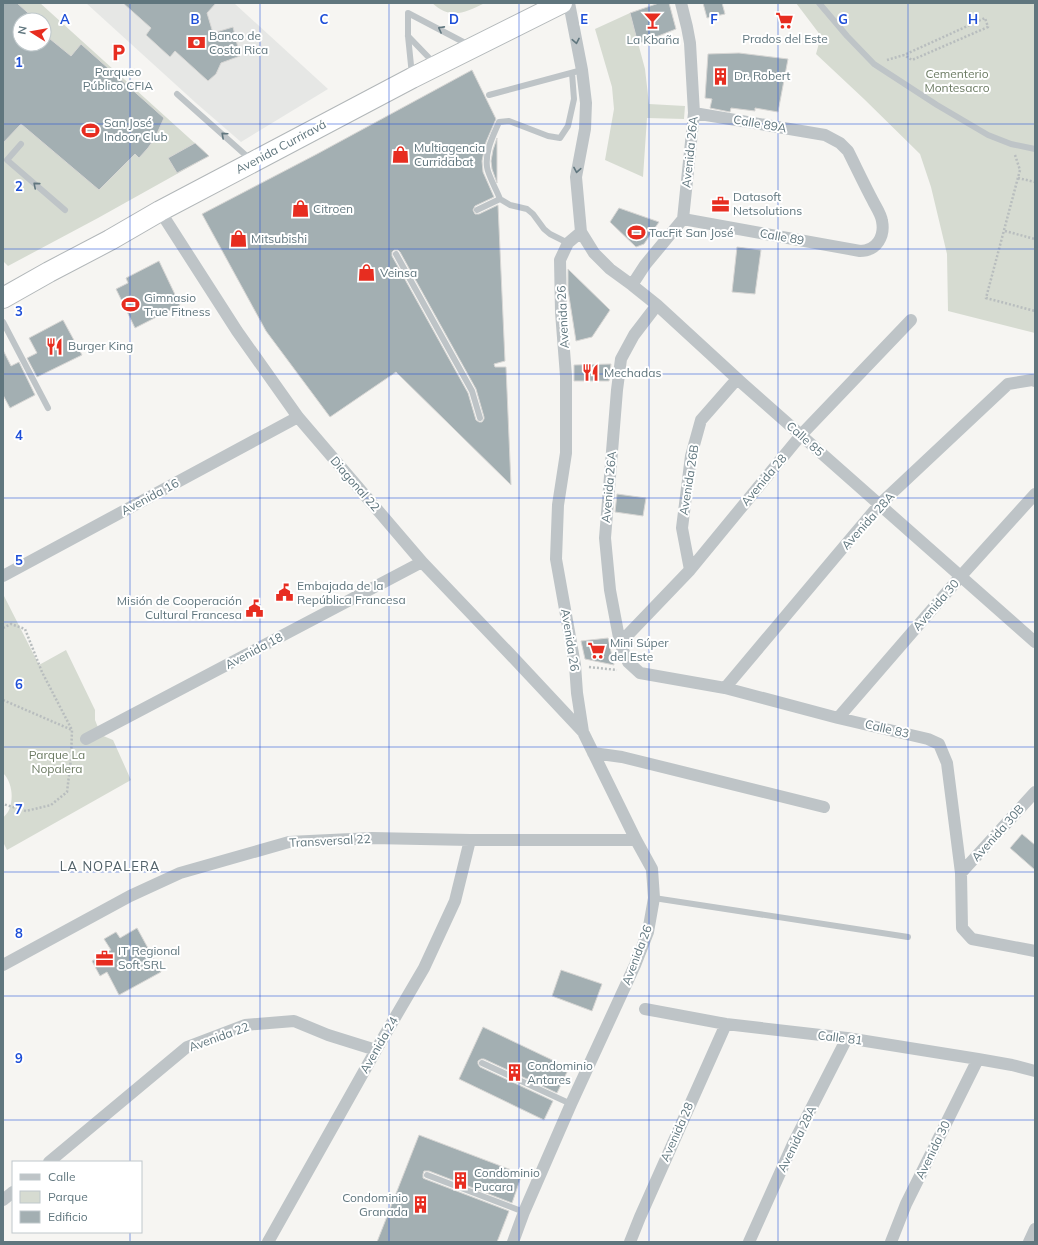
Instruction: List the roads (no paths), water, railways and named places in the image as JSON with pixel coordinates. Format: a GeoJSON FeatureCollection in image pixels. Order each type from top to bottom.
{"type":"FeatureCollection","features":[{"type":"Feature","properties":{"kind":"highway","name":"Avenida Curriravá"},"geometry":{"type":"LineString","coordinates":[[3,298],[160,211],[412,78],[562,3]]}},
{"type":"Feature","properties":{"kind":"street"},"geometry":{"type":"LineString","coordinates":[[569,3],[577,71],[586,103],[585,129],[576,177],[581,232]]}},
{"type":"Feature","properties":{"kind":"street","name":"Avenida 26A"},"geometry":{"type":"LineString","coordinates":[[681,3],[690,43],[694,113],[683,219]]}},
{"type":"Feature","properties":{"kind":"street","name":"Calle 89A"},"geometry":{"type":"LineString","coordinates":[[694,113],[825,135],[840,143],[848,151],[882,220],[882,233],[879,243]]}},
{"type":"Feature","properties":{"kind":"street","name":"Diagonal 22"},"geometry":{"type":"LineString","coordinates":[[160,211],[237,331],[298,417],[422,562],[583,732]]}},
{"type":"Feature","properties":{"kind":"street"},"geometry":{"type":"LineString","coordinates":[[632,285],[645,264],[683,219]]}},
{"type":"Feature","properties":{"kind":"street","name":"Calle 89"},"geometry":{"type":"LineString","coordinates":[[683,219],[860,251],[869,250],[879,243]]}},
{"type":"Feature","properties":{"kind":"street","name":"Avenida 26"},"geometry":{"type":"LineString","coordinates":[[514,1242],[524,1212],[571,1104],[635,965],[648,932],[654,898],[652,869],[636,840],[583,732],[577,693],[575,665],[556,559],[558,505],[566,453],[566,376],[561,312],[560,260],[568,243],[581,232]]}},
{"type":"Feature","properties":{"kind":"street","name":"Calle 85"},"geometry":{"type":"LineString","coordinates":[[581,232],[594,253],[610,269],[657,305],[737,379],[960,577],[1035,641]]}},
{"type":"Feature","properties":{"kind":"street","name":"Avenida 26A"},"geometry":{"type":"LineString","coordinates":[[640,673],[628,662],[620,643],[610,590],[605,538],[617,390],[621,359],[634,335],[657,305]]}},
{"type":"Feature","properties":{"kind":"street","name":"Avenida 28"},"geometry":{"type":"LineString","coordinates":[[620,643],[690,570],[801,435],[911,320]]}},
{"type":"Feature","properties":{"kind":"street","name":"Avenida 26B"},"geometry":{"type":"LineString","coordinates":[[690,570],[682,528],[691,456],[701,420],[737,379]]}},
{"type":"Feature","properties":{"kind":"street","name":"Avenida 28A"},"geometry":{"type":"LineString","coordinates":[[725,688],[880,505],[1008,384],[1033,380]]}},
{"type":"Feature","properties":{"kind":"street","name":"Avenida 16"},"geometry":{"type":"LineString","coordinates":[[3,576],[298,417]]}},
{"type":"Feature","properties":{"kind":"street","name":"Avenida 30"},"geometry":{"type":"LineString","coordinates":[[838,718],[960,577],[1035,494]]}},
{"type":"Feature","properties":{"kind":"street","name":"Avenida 18"},"geometry":{"type":"LineString","coordinates":[[86,739],[422,562]]}},
{"type":"Feature","properties":{"kind":"street","name":"Calle 83"},"geometry":{"type":"LineString","coordinates":[[640,673],[725,688],[838,718],[928,739],[939,744],[947,764],[961,873],[962,928],[972,939],[1035,952]]}},
{"type":"Feature","properties":{"kind":"street"},"geometry":{"type":"LineString","coordinates":[[593,753],[622,757],[824,807]]}},
{"type":"Feature","properties":{"kind":"street","name":"Avenida 30B"},"geometry":{"type":"LineString","coordinates":[[961,873],[1035,792]]}},
{"type":"Feature","properties":{"kind":"street","name":"Transversal 22"},"geometry":{"type":"LineString","coordinates":[[3,966],[130,896],[180,873],[289,842],[372,838],[470,840],[636,840]]}},
{"type":"Feature","properties":{"kind":"street","name":"Avenida 24"},"geometry":{"type":"LineString","coordinates":[[268,1242],[424,968],[455,901],[470,840]]}},
{"type":"Feature","properties":{"kind":"street","name":"Calle 81"},"geometry":{"type":"LineString","coordinates":[[645,1009],[726,1024],[847,1038],[978,1059],[1035,1071]]}},
{"type":"Feature","properties":{"kind":"street","name":"Avenida 22"},"geometry":{"type":"LineString","coordinates":[[50,1161],[187,1047],[244,1025],[294,1021],[376,1050]]}},
{"type":"Feature","properties":{"kind":"street","name":"Avenida 28"},"geometry":{"type":"LineString","coordinates":[[630,1242],[726,1024]]}},
{"type":"Feature","properties":{"kind":"street","name":"Avenida 28A"},"geometry":{"type":"LineString","coordinates":[[749,1242],[793,1144],[847,1038]]}},
{"type":"Feature","properties":{"kind":"street","name":"Avenida 30"},"geometry":{"type":"LineString","coordinates":[[891,1242],[906,1204],[978,1059]]}},
{"type":"Feature","properties":{"kind":"street"},"geometry":{"type":"LineString","coordinates":[[3,1200],[12,1193]]}},
{"type":"Feature","properties":{"kind":"street"},"geometry":{"type":"LineString","coordinates":[[1029,1242],[1035,1229]]}},
{"type":"Feature","properties":{"kind":"lane"},"geometry":{"type":"LineString","coordinates":[[819,3],[847,36],[874,64],[937,105],[988,135],[1011,144],[1035,149]]}},
{"type":"Feature","properties":{"kind":"lane"},"geometry":{"type":"LineString","coordinates":[[412,78],[408,36],[408,13],[472,47]]}},
{"type":"Feature","properties":{"kind":"lane"},"geometry":{"type":"LineString","coordinates":[[408,36],[437,65]]}},
{"type":"Feature","properties":{"kind":"lane"},"geometry":{"type":"LineString","coordinates":[[489,95],[577,71],[574,99],[568,126],[560,138],[548,136],[509,121],[499,122],[492,137],[488,154],[487,168],[500,199],[510,205],[527,209],[550,234],[568,243]]}},
{"type":"Feature","properties":{"kind":"lane"},"geometry":{"type":"LineString","coordinates":[[177,94],[253,162]]}},
{"type":"Feature","properties":{"kind":"lane"},"geometry":{"type":"LineString","coordinates":[[21,144],[7,160],[65,210]]}},
{"type":"Feature","properties":{"kind":"lane"},"geometry":{"type":"LineString","coordinates":[[477,210],[500,199]]}},
{"type":"Feature","properties":{"kind":"lane"},"geometry":{"type":"LineString","coordinates":[[396,254],[472,392],[480,418]]}},
{"type":"Feature","properties":{"kind":"lane"},"geometry":{"type":"LineString","coordinates":[[3,322],[48,408]]}},
{"type":"Feature","properties":{"kind":"lane"},"geometry":{"type":"LineString","coordinates":[[654,898],[908,937]]}},
{"type":"Feature","properties":{"kind":"lane"},"geometry":{"type":"LineString","coordinates":[[482,1063],[571,1104]]}},
{"type":"Feature","properties":{"kind":"lane"},"geometry":{"type":"LineString","coordinates":[[427,1175],[524,1212]]}},
{"type":"Feature","properties":{"kind":"place","name":"Prados del Este"},"geometry":{"type":"Point","coordinates":[785,20]}},
{"type":"Feature","properties":{"kind":"place","name":"La Kbaña"},"geometry":{"type":"Point","coordinates":[653,21]}},
{"type":"Feature","properties":{"kind":"place","name":"Banco de Costa Rica"},"geometry":{"type":"Point","coordinates":[196,43]}},
{"type":"Feature","properties":{"kind":"place","name":"Parqueo Público CFIA"},"geometry":{"type":"Point","coordinates":[118,53]}},
{"type":"Feature","properties":{"kind":"place","name":"Dr. Robert"},"geometry":{"type":"Point","coordinates":[721,76]}},
{"type":"Feature","properties":{"kind":"place","name":"San José Indoor Club"},"geometry":{"type":"Point","coordinates":[91,130]}},
{"type":"Feature","properties":{"kind":"place","name":"Multiagencia Curridabat"},"geometry":{"type":"Point","coordinates":[401,155]}},
{"type":"Feature","properties":{"kind":"place","name":"Datasoft Netsolutions"},"geometry":{"type":"Point","coordinates":[720,204]}},
{"type":"Feature","properties":{"kind":"place","name":"Citroen"},"geometry":{"type":"Point","coordinates":[300,209]}},
{"type":"Feature","properties":{"kind":"place","name":"TacFit San José"},"geometry":{"type":"Point","coordinates":[636,233]}},
{"type":"Feature","properties":{"kind":"place","name":"Mitsubishi"},"geometry":{"type":"Point","coordinates":[238,239]}},
{"type":"Feature","properties":{"kind":"place","name":"Veinsa"},"geometry":{"type":"Point","coordinates":[367,273]}},
{"type":"Feature","properties":{"kind":"place","name":"Gimnasio True Fitness"},"geometry":{"type":"Point","coordinates":[131,305]}},
{"type":"Feature","properties":{"kind":"place","name":"Burger King"},"geometry":{"type":"Point","coordinates":[55,346]}},
{"type":"Feature","properties":{"kind":"place","name":"Mechadas"},"geometry":{"type":"Point","coordinates":[591,373]}},
{"type":"Feature","properties":{"kind":"place","name":"Embajada de la República Francesa"},"geometry":{"type":"Point","coordinates":[284,593]}},
{"type":"Feature","properties":{"kind":"place","name":"Misión de Cooperación Cultural Francesa"},"geometry":{"type":"Point","coordinates":[255,608]}},
{"type":"Feature","properties":{"kind":"place","name":"Mini Súper del Este"},"geometry":{"type":"Point","coordinates":[597,650]}},
{"type":"Feature","properties":{"kind":"place","name":"IT Regional Soft SRL"},"geometry":{"type":"Point","coordinates":[105,958]}},
{"type":"Feature","properties":{"kind":"place","name":"Condominio Antares"},"geometry":{"type":"Point","coordinates":[514,1073]}},
{"type":"Feature","properties":{"kind":"place","name":"Condominio Pucara"},"geometry":{"type":"Point","coordinates":[461,1180]}},
{"type":"Feature","properties":{"kind":"place","name":"Condominio Granada"},"geometry":{"type":"Point","coordinates":[421,1205]}},
{"type":"Feature","properties":{"kind":"district","name":"LA NOPALERA"},"geometry":{"type":"Point","coordinates":[110,866]}},
{"type":"Feature","properties":{"kind":"park label","name":"Cementerio Montesacro"},"geometry":{"type":"Point","coordinates":[957,81]}},
{"type":"Feature","properties":{"kind":"park label","name":"Parque La Nopalera"},"geometry":{"type":"Point","coordinates":[57,762]}}]}
